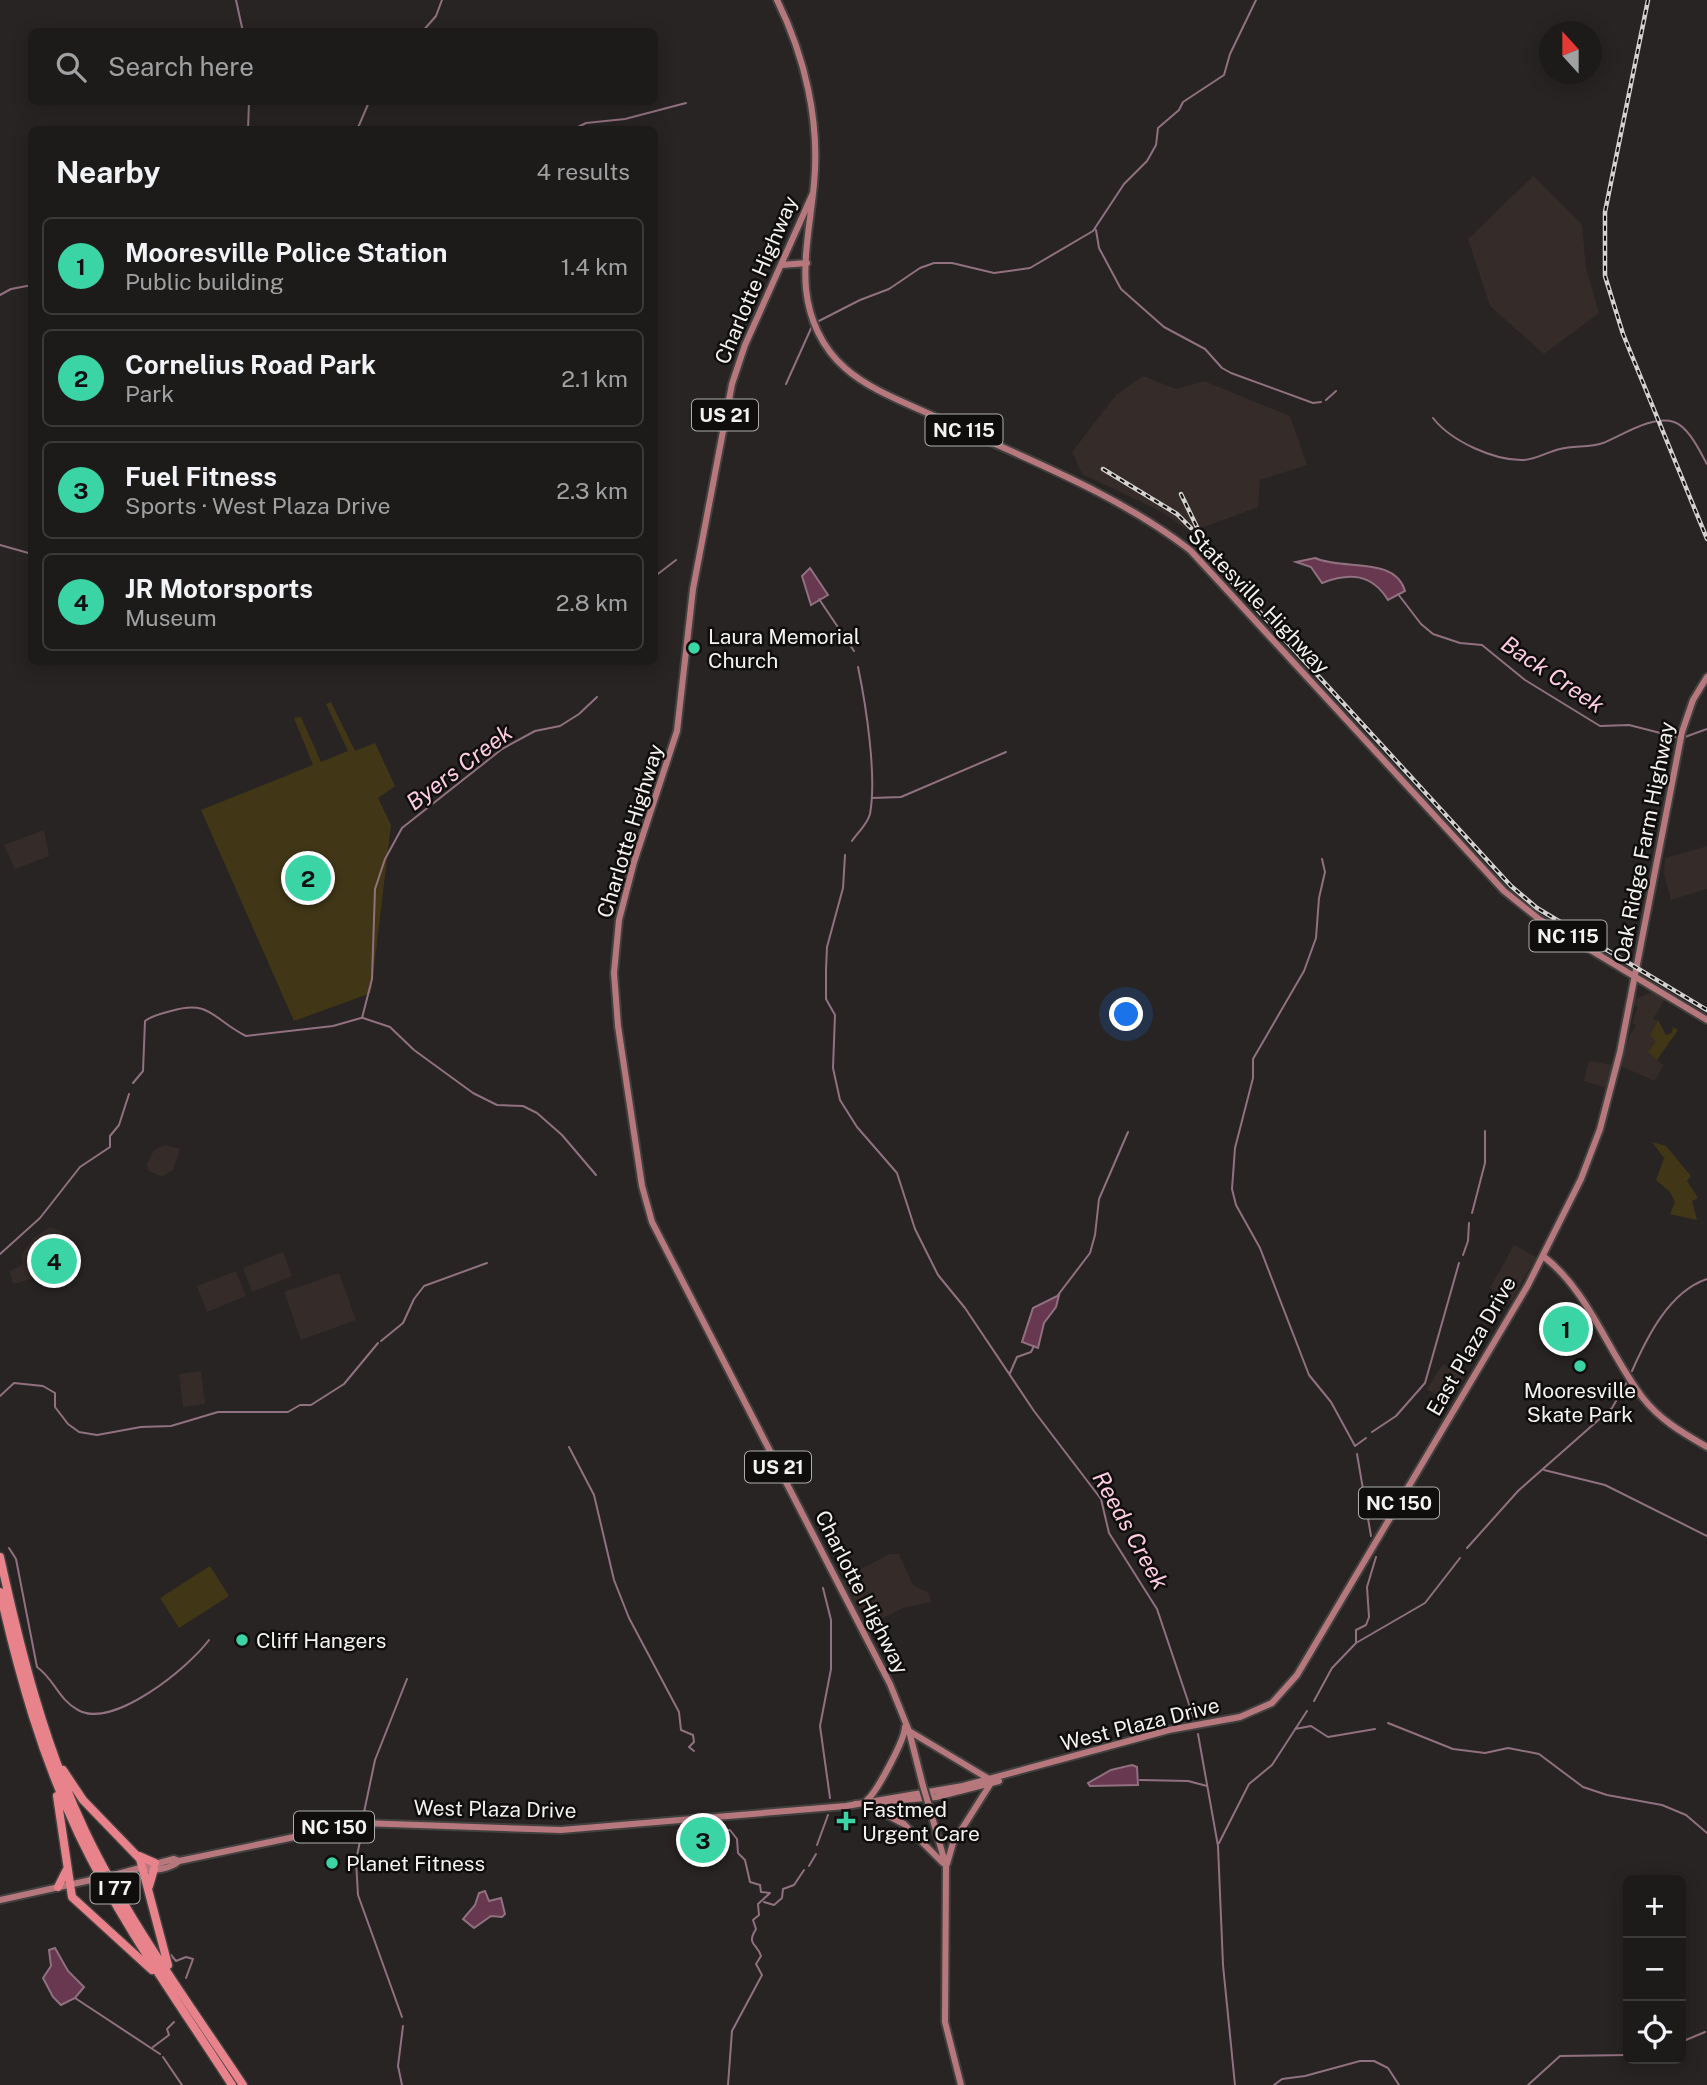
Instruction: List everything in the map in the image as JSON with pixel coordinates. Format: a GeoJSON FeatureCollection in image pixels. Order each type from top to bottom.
{"type":"FeatureCollection","features":[{"type":"Feature","properties":{"kind":"highway","name":"I 77"},"geometry":{"type":"LineString","coordinates":[[0,1557],[27,1673],[48,1740],[74,1807],[113,1884],[243,2085]]}},
{"type":"Feature","properties":{"kind":"highway","name":"I 77"},"geometry":{"type":"LineString","coordinates":[[0,1592],[20,1675],[46,1756],[71,1816],[103,1881],[233,2085]]}},
{"type":"Feature","properties":{"kind":"highway"},"geometry":{"type":"LineString","coordinates":[[48,1740],[78,1793],[137,1855],[155,1866],[149,1889]]}},
{"type":"Feature","properties":{"kind":"highway"},"geometry":{"type":"LineString","coordinates":[[46,1756],[60,1809],[66,1868],[74,1899],[146,1962],[183,2010]]}},
{"type":"Feature","properties":{"kind":"highway"},"geometry":{"type":"LineString","coordinates":[[137,1855],[149,1889],[164,1955],[203,2025]]}},
{"type":"Feature","properties":{"kind":"highway"},"geometry":{"type":"LineString","coordinates":[[58,1887],[66,1868]]}},
{"type":"Feature","properties":{"kind":"main road","name":"Charlotte Highway"},"geometry":{"type":"LineString","coordinates":[[777,0],[796,43],[809,92],[815,135],[813,193],[741,357],[728,399],[693,589],[677,731],[625,894],[616,947],[615,1000],[642,1186],[652,1222],[870,1643],[906,1726],[945,1867],[945,2021],[961,2085]]}},
{"type":"Feature","properties":{"kind":"main road","name":"Statesville Highway"},"geometry":{"type":"LineString","coordinates":[[813,193],[806,287],[811,317],[825,345],[845,368],[870,385],[1105,496],[1156,525],[1190,550],[1496,883],[1539,919],[1635,978]]}},
{"type":"Feature","properties":{"kind":"main road"},"geometry":{"type":"LineString","coordinates":[[801,218],[810,217]]}},
{"type":"Feature","properties":{"kind":"main road"},"geometry":{"type":"LineString","coordinates":[[797,227],[810,217]]}},
{"type":"Feature","properties":{"kind":"main road"},"geometry":{"type":"LineString","coordinates":[[797,227],[803,224],[810,228]]}},
{"type":"Feature","properties":{"kind":"main road"},"geometry":{"type":"LineString","coordinates":[[781,265],[807,263]]}},
{"type":"Feature","properties":{"kind":"main road","name":"Oak Ridge Farm Highway"},"geometry":{"type":"LineString","coordinates":[[1635,978],[1682,732],[1693,700],[1707,677]]}},
{"type":"Feature","properties":{"kind":"main road","name":"NC 115"},"geometry":{"type":"LineString","coordinates":[[1635,978],[1707,1020]]}},
{"type":"Feature","properties":{"kind":"main road","name":"East Plaza Drive"},"geometry":{"type":"LineString","coordinates":[[1272,1703],[1297,1675],[1543,1256],[1581,1179],[1600,1129],[1635,978]]}},
{"type":"Feature","properties":{"kind":"main road"},"geometry":{"type":"LineString","coordinates":[[1543,1256],[1566,1275],[1643,1397],[1661,1418],[1707,1447]]}},
{"type":"Feature","properties":{"kind":"main road","name":"West Plaza Drive"},"geometry":{"type":"LineString","coordinates":[[143,1869],[362,1823],[552,1831],[887,1801],[976,1785],[1160,1732],[1240,1717],[1272,1703]]}},
{"type":"Feature","properties":{"kind":"main road"},"geometry":{"type":"LineString","coordinates":[[906,1726],[923,1741],[991,1781],[984,1798],[953,1843],[945,1867],[925,1843],[888,1815],[866,1803],[877,1790],[906,1726]]}},
{"type":"Feature","properties":{"kind":"main road"},"geometry":{"type":"LineString","coordinates":[[900,1744],[913,1748],[916,1743],[923,1741]]}},
{"type":"Feature","properties":{"kind":"main road"},"geometry":{"type":"LineString","coordinates":[[978,1771],[979,1779],[976,1785],[984,1798]]}},
{"type":"Feature","properties":{"kind":"main road"},"geometry":{"type":"LineString","coordinates":[[877,1790],[887,1801],[888,1815]]}},
{"type":"Feature","properties":{"kind":"main road","name":"Charlotte Highway"},"geometry":{"type":"LineString","coordinates":[[933,1823],[945,1867]]}},
{"type":"Feature","properties":{"kind":"main road"},"geometry":{"type":"LineString","coordinates":[[925,1843],[933,1842],[934,1831]]}},
{"type":"Feature","properties":{"kind":"main road"},"geometry":{"type":"LineString","coordinates":[[940,1843],[946,1846],[953,1843]]}},
{"type":"Feature","properties":{"kind":"main road","name":"NC 150"},"geometry":{"type":"LineString","coordinates":[[0,1900],[143,1869]]}},
{"type":"Feature","properties":{"kind":"shaded area"},"geometry":{"type":"Polygon","coordinates":[[[1533,176],[1582,225],[1586,268],[1599,313],[1544,354],[1490,306],[1468,239],[1533,176]]]}},
{"type":"Feature","properties":{"kind":"shaded area"},"geometry":{"type":"Polygon","coordinates":[[[1143,376],[1176,389],[1204,381],[1290,416],[1307,465],[1260,480],[1258,507],[1191,532],[1160,511],[1082,474],[1072,452],[1116,395],[1143,376]]]}},
{"type":"Feature","properties":{"kind":"shaded area"},"geometry":{"type":"Polygon","coordinates":[[[1315,558],[1327,562],[1368,566],[1391,573],[1405,591],[1388,600],[1382,591],[1367,580],[1342,577],[1322,583],[1311,567],[1296,562],[1315,558]]]}},
{"type":"Feature","properties":{"kind":"shaded area"},"geometry":{"type":"Polygon","coordinates":[[[810,568],[828,595],[811,605],[802,576],[810,568]]]}},
{"type":"Feature","properties":{"kind":"shaded area"},"geometry":{"type":"Polygon","coordinates":[[[331,702],[355,751],[375,743],[395,786],[378,798],[391,825],[371,993],[294,1021],[201,810],[313,765],[294,718],[301,717],[321,762],[348,751],[326,704],[331,702]]]}},
{"type":"Feature","properties":{"kind":"shaded area"},"geometry":{"type":"Polygon","coordinates":[[[44,830],[49,856],[15,869],[4,845],[44,830]]]}},
{"type":"Feature","properties":{"kind":"shaded area"},"geometry":{"type":"Polygon","coordinates":[[[1707,846],[1707,889],[1671,900],[1664,874],[1665,858],[1707,846]]]}},
{"type":"Feature","properties":{"kind":"shaded area"},"geometry":{"type":"Polygon","coordinates":[[[1652,992],[1665,999],[1653,1019],[1658,1020],[1650,1035],[1657,1041],[1657,1060],[1664,1065],[1654,1081],[1621,1066],[1629,1037],[1636,1025],[1632,1023],[1638,1007],[1634,1005],[1635,999],[1652,992]]]}},
{"type":"Feature","properties":{"kind":"shaded area"},"geometry":{"type":"Polygon","coordinates":[[[1658,1020],[1666,1035],[1672,1033],[1673,1027],[1678,1030],[1657,1060],[1648,1052],[1656,1042],[1650,1035],[1658,1020]]]}},
{"type":"Feature","properties":{"kind":"shaded area"},"geometry":{"type":"Polygon","coordinates":[[[1589,1061],[1613,1065],[1606,1088],[1584,1081],[1589,1061]]]}},
{"type":"Feature","properties":{"kind":"shaded area"},"geometry":{"type":"Polygon","coordinates":[[[1652,1142],[1666,1146],[1691,1176],[1687,1181],[1698,1198],[1692,1201],[1697,1220],[1670,1214],[1675,1202],[1670,1192],[1656,1180],[1664,1158],[1652,1142]]]}},
{"type":"Feature","properties":{"kind":"shaded area"},"geometry":{"type":"Polygon","coordinates":[[[165,1145],[180,1149],[173,1170],[162,1177],[149,1171],[146,1166],[154,1150],[165,1145]]]}},
{"type":"Feature","properties":{"kind":"shaded area"},"geometry":{"type":"Polygon","coordinates":[[[50,1227],[61,1231],[75,1267],[13,1284],[10,1271],[23,1264],[21,1255],[34,1237],[50,1227]]]}},
{"type":"Feature","properties":{"kind":"shaded area"},"geometry":{"type":"Polygon","coordinates":[[[1514,1245],[1536,1257],[1512,1301],[1490,1288],[1514,1245]]]}},
{"type":"Feature","properties":{"kind":"shaded area"},"geometry":{"type":"Polygon","coordinates":[[[283,1252],[292,1276],[252,1292],[243,1268],[283,1252]]]}},
{"type":"Feature","properties":{"kind":"shaded area"},"geometry":{"type":"Polygon","coordinates":[[[236,1271],[246,1296],[207,1312],[197,1286],[236,1271]]]}},
{"type":"Feature","properties":{"kind":"shaded area"},"geometry":{"type":"Polygon","coordinates":[[[339,1273],[356,1320],[301,1340],[284,1292],[339,1273]]]}},
{"type":"Feature","properties":{"kind":"shaded area"},"geometry":{"type":"Polygon","coordinates":[[[1059,1295],[1056,1307],[1044,1323],[1038,1348],[1022,1342],[1033,1308],[1059,1295]]]}},
{"type":"Feature","properties":{"kind":"shaded area"},"geometry":{"type":"Polygon","coordinates":[[[1443,1364],[1465,1377],[1449,1403],[1427,1389],[1443,1364]]]}},
{"type":"Feature","properties":{"kind":"shaded area"},"geometry":{"type":"Polygon","coordinates":[[[201,1371],[205,1404],[183,1407],[179,1374],[201,1371]]]}},
{"type":"Feature","properties":{"kind":"shaded area"},"geometry":{"type":"Polygon","coordinates":[[[890,1554],[899,1554],[913,1585],[929,1593],[931,1602],[903,1608],[866,1627],[841,1579],[890,1554]]]}},
{"type":"Feature","properties":{"kind":"shaded area"},"geometry":{"type":"Polygon","coordinates":[[[210,1566],[229,1596],[179,1628],[160,1598],[210,1566]]]}},
{"type":"Feature","properties":{"kind":"shaded area"},"geometry":{"type":"Polygon","coordinates":[[[1132,1765],[1137,1767],[1138,1785],[1090,1786],[1088,1783],[1111,1770],[1132,1765]]]}},
{"type":"Feature","properties":{"kind":"shaded area"},"geometry":{"type":"Polygon","coordinates":[[[485,1891],[489,1901],[501,1898],[505,1914],[502,1917],[491,1916],[474,1928],[463,1919],[475,1905],[479,1893],[485,1891]]]}},
{"type":"Feature","properties":{"kind":"shaded area"},"geometry":{"type":"Polygon","coordinates":[[[55,1948],[68,1971],[84,1987],[75,1998],[61,2005],[53,1997],[43,1978],[51,1966],[49,1950],[55,1948]]]}},
{"type":"Feature","properties":{"kind":"waterway"},"geometry":{"type":"LineString","coordinates":[[236,0],[242,28]]}},
{"type":"Feature","properties":{"kind":"waterway"},"geometry":{"type":"LineString","coordinates":[[426,28],[436,16],[442,0]]}},
{"type":"Feature","properties":{"kind":"waterway"},"geometry":{"type":"LineString","coordinates":[[786,384],[813,324],[860,300],[889,289],[920,268],[934,263],[952,263],[994,273],[1030,268],[1093,231],[1124,184],[1147,161],[1156,145],[1158,128],[1179,110],[1183,102],[1224,75],[1230,54],[1256,0]]}},
{"type":"Feature","properties":{"kind":"waterway"},"geometry":{"type":"LineString","coordinates":[[580,126],[625,119],[686,103]]}},
{"type":"Feature","properties":{"kind":"waterway"},"geometry":{"type":"LineString","coordinates":[[248,126],[249,105]]}},
{"type":"Feature","properties":{"kind":"waterway"},"geometry":{"type":"LineString","coordinates":[[359,126],[368,105]]}},
{"type":"Feature","properties":{"kind":"waterway"},"geometry":{"type":"LineString","coordinates":[[1096,230],[1099,248],[1121,289],[1164,327],[1205,349],[1222,368],[1231,373],[1313,403],[1321,402]]}},
{"type":"Feature","properties":{"kind":"waterway"},"geometry":{"type":"LineString","coordinates":[[0,295],[11,289],[28,286]]}},
{"type":"Feature","properties":{"kind":"waterway"},"geometry":{"type":"LineString","coordinates":[[1326,400],[1336,391]]}},
{"type":"Feature","properties":{"kind":"waterway"},"geometry":{"type":"LineString","coordinates":[[1433,418],[1451,434],[1474,448],[1500,457],[1524,460],[1555,450],[1598,445],[1647,423],[1674,422],[1694,440],[1707,464]]}},
{"type":"Feature","properties":{"kind":"waterway"},"geometry":{"type":"LineString","coordinates":[[0,545],[28,553]]}},
{"type":"Feature","properties":{"kind":"waterway"},"geometry":{"type":"LineString","coordinates":[[658,574],[676,560]]}},
{"type":"Feature","properties":{"kind":"waterway","name":"Back Creek"},"geometry":{"type":"LineString","coordinates":[[1398,594],[1421,624],[1433,634],[1460,643],[1482,645],[1525,680],[1600,726],[1629,725],[1676,737]]}},
{"type":"Feature","properties":{"kind":"waterway"},"geometry":{"type":"LineString","coordinates":[[819,599],[854,651]]}},
{"type":"Feature","properties":{"kind":"waterway"},"geometry":{"type":"LineString","coordinates":[[852,841],[869,818],[872,798],[870,740],[858,667]]}},
{"type":"Feature","properties":{"kind":"waterway","name":"Byers Creek"},"geometry":{"type":"LineString","coordinates":[[362,1018],[372,979],[375,889],[385,859],[402,828],[502,749],[535,731],[560,726],[579,714],[597,697]]}},
{"type":"Feature","properties":{"kind":"waterway","name":"Back Creek"},"geometry":{"type":"LineString","coordinates":[[1685,737],[1707,729]]}},
{"type":"Feature","properties":{"kind":"waterway"},"geometry":{"type":"LineString","coordinates":[[872,798],[901,797],[1006,752]]}},
{"type":"Feature","properties":{"kind":"waterway"},"geometry":{"type":"LineString","coordinates":[[845,855],[843,888],[827,947],[826,970],[826,999],[835,1015],[833,1068],[840,1100],[857,1127],[897,1173],[915,1229],[938,1275],[965,1308],[1034,1411],[1101,1499],[1109,1533],[1157,1609],[1193,1716]]}},
{"type":"Feature","properties":{"kind":"waterway"},"geometry":{"type":"LineString","coordinates":[[1322,859],[1325,872],[1319,898],[1316,938],[1304,971],[1253,1059],[1253,1078],[1235,1148],[1232,1189],[1236,1205],[1260,1248],[1309,1375],[1331,1402],[1355,1446],[1366,1438]]}},
{"type":"Feature","properties":{"kind":"waterway","name":"Byers Creek"},"geometry":{"type":"LineString","coordinates":[[133,1083],[143,1071],[145,1021],[160,1014],[184,1008],[204,1009],[246,1036],[333,1026],[361,1018]]}},
{"type":"Feature","properties":{"kind":"waterway"},"geometry":{"type":"LineString","coordinates":[[363,1018],[390,1027],[414,1050],[473,1093],[497,1105],[523,1106],[537,1113],[562,1135],[596,1175]]}},
{"type":"Feature","properties":{"kind":"waterway","name":"Byers Creek"},"geometry":{"type":"LineString","coordinates":[[0,1254],[40,1218],[80,1167],[110,1147],[110,1136],[119,1125],[129,1094]]}},
{"type":"Feature","properties":{"kind":"waterway"},"geometry":{"type":"LineString","coordinates":[[1472,1213],[1485,1163],[1485,1131]]}},
{"type":"Feature","properties":{"kind":"waterway"},"geometry":{"type":"LineString","coordinates":[[1058,1295],[1090,1253],[1099,1199],[1128,1132]]}},
{"type":"Feature","properties":{"kind":"waterway"},"geometry":{"type":"LineString","coordinates":[[1463,1255],[1468,1241],[1469,1223]]}},
{"type":"Feature","properties":{"kind":"waterway"},"geometry":{"type":"LineString","coordinates":[[381,1341],[403,1323],[414,1299],[424,1286],[487,1263]]}},
{"type":"Feature","properties":{"kind":"waterway"},"geometry":{"type":"LineString","coordinates":[[1372,1432],[1396,1416],[1425,1383],[1459,1263]]}},
{"type":"Feature","properties":{"kind":"waterway"},"geometry":{"type":"LineString","coordinates":[[1632,1371],[1661,1317],[1681,1294],[1707,1279]]}},
{"type":"Feature","properties":{"kind":"waterway"},"geometry":{"type":"LineString","coordinates":[[0,1396],[14,1383],[43,1386],[55,1393],[55,1407],[68,1424],[79,1432],[97,1435],[141,1427],[171,1426],[218,1412],[288,1412],[300,1405],[311,1405],[344,1384],[378,1343]]}},
{"type":"Feature","properties":{"kind":"waterway"},"geometry":{"type":"LineString","coordinates":[[1010,1373],[1017,1357],[1031,1352],[1034,1346]]}},
{"type":"Feature","properties":{"kind":"waterway"},"geometry":{"type":"LineString","coordinates":[[1467,1548],[1518,1491],[1612,1408],[1627,1382]]}},
{"type":"Feature","properties":{"kind":"waterway"},"geometry":{"type":"LineString","coordinates":[[569,1447],[594,1495],[614,1580],[629,1618],[679,1712],[681,1730],[693,1735],[694,1742],[689,1747],[694,1751]]}},
{"type":"Feature","properties":{"kind":"waterway"},"geometry":{"type":"LineString","coordinates":[[1357,1454],[1371,1536]]}},
{"type":"Feature","properties":{"kind":"waterway"},"geometry":{"type":"LineString","coordinates":[[1544,1470],[1605,1485],[1707,1536]]}},
{"type":"Feature","properties":{"kind":"waterway"},"geometry":{"type":"LineString","coordinates":[[9,1548],[16,1559],[37,1667],[71,1706],[78,1710],[93,1714],[130,1704],[168,1679],[209,1640]]}},
{"type":"Feature","properties":{"kind":"waterway"},"geometry":{"type":"LineString","coordinates":[[1356,1643],[1356,1630],[1366,1625],[1369,1617],[1367,1587],[1376,1557]]}},
{"type":"Feature","properties":{"kind":"waterway"},"geometry":{"type":"LineString","coordinates":[[1314,1701],[1332,1668],[1356,1643],[1425,1603],[1460,1558]]}},
{"type":"Feature","properties":{"kind":"waterway"},"geometry":{"type":"LineString","coordinates":[[823,1588],[831,1620],[831,1669],[820,1726],[830,1798]]}},
{"type":"Feature","properties":{"kind":"waterway"},"geometry":{"type":"LineString","coordinates":[[363,1817],[375,1760],[407,1679]]}},
{"type":"Feature","properties":{"kind":"waterway"},"geometry":{"type":"LineString","coordinates":[[1219,1843],[1249,1784],[1272,1765],[1307,1711]]}},
{"type":"Feature","properties":{"kind":"waterway"},"geometry":{"type":"LineString","coordinates":[[1388,1723],[1453,1749],[1485,1753],[1508,1748],[1539,1754],[1583,1787],[1607,1795],[1662,1805],[1686,1815],[1707,1833]]}},
{"type":"Feature","properties":{"kind":"waterway"},"geometry":{"type":"LineString","coordinates":[[1295,1729],[1311,1726],[1328,1737],[1375,1729]]}},
{"type":"Feature","properties":{"kind":"waterway","name":"Reeds Creek"},"geometry":{"type":"LineString","coordinates":[[1198,1734],[1218,1846],[1223,1965],[1235,2085]]}},
{"type":"Feature","properties":{"kind":"waterway"},"geometry":{"type":"LineString","coordinates":[[1140,1780],[1188,1781],[1207,1786]]}},
{"type":"Feature","properties":{"kind":"waterway"},"geometry":{"type":"LineString","coordinates":[[817,1845],[828,1815]]}},
{"type":"Feature","properties":{"kind":"waterway"},"geometry":{"type":"LineString","coordinates":[[715,1823],[716,1830],[730,1830],[737,1839],[738,1853],[745,1860],[750,1882],[760,1885],[761,1892],[770,1893],[758,1904],[759,1915],[753,1920],[756,1929],[752,1941],[761,1956],[756,1964],[762,1975],[732,2031],[728,2085]]}},
{"type":"Feature","properties":{"kind":"waterway"},"geometry":{"type":"LineString","coordinates":[[362,1831],[356,1861],[358,1895],[402,2017]]}},
{"type":"Feature","properties":{"kind":"waterway"},"geometry":{"type":"LineString","coordinates":[[809,1866],[816,1854]]}},
{"type":"Feature","properties":{"kind":"waterway"},"geometry":{"type":"LineString","coordinates":[[764,1902],[774,1905],[782,1898],[783,1889],[794,1885],[804,1870]]}},
{"type":"Feature","properties":{"kind":"waterway"},"geometry":{"type":"LineString","coordinates":[[171,1955],[176,1961],[186,1957],[193,1959],[186,1978]]}},
{"type":"Feature","properties":{"kind":"waterway"},"geometry":{"type":"LineString","coordinates":[[75,1998],[160,2054]]}},
{"type":"Feature","properties":{"kind":"waterway"},"geometry":{"type":"LineString","coordinates":[[153,2047],[169,2035],[167,2029],[174,2022]]}},
{"type":"Feature","properties":{"kind":"waterway"},"geometry":{"type":"LineString","coordinates":[[402,2085],[398,2066],[403,2026]]}},
{"type":"Feature","properties":{"kind":"waterway"},"geometry":{"type":"LineString","coordinates":[[1686,2040],[1705,2032]]}},
{"type":"Feature","properties":{"kind":"waterway"},"geometry":{"type":"LineString","coordinates":[[1528,2085],[1560,2056],[1623,2055]]}},
{"type":"Feature","properties":{"kind":"waterway"},"geometry":{"type":"LineString","coordinates":[[163,2057],[182,2085]]}},
{"type":"Feature","properties":{"kind":"waterway"},"geometry":{"type":"LineString","coordinates":[[1274,2085],[1282,2079],[1305,2076],[1360,2061],[1374,2061],[1388,2068],[1399,2085]]}},
{"type":"Feature","properties":{"kind":"railway"},"geometry":{"type":"LineString","coordinates":[[1648,0],[1605,212],[1605,276],[1623,334],[1707,539]]}},
{"type":"Feature","properties":{"kind":"railway"},"geometry":{"type":"LineString","coordinates":[[1103,469],[1177,514],[1191,528]]}},
{"type":"Feature","properties":{"kind":"railway"},"geometry":{"type":"LineString","coordinates":[[1181,494],[1207,548],[1219,565]]}},
{"type":"Feature","properties":{"kind":"railway"},"geometry":{"type":"LineString","coordinates":[[1211,559],[1511,886],[1537,908],[1707,1010]]}},
{"type":"Feature","properties":{"kind":"place","name":"Laura Memorial Church"},"geometry":{"type":"Point","coordinates":[694,648]}},
{"type":"Feature","properties":{"kind":"place","name":"Cornelius Road Park"},"geometry":{"type":"Point","coordinates":[308,878]}},
{"type":"Feature","properties":{"kind":"place","name":"JR Motorsports"},"geometry":{"type":"Point","coordinates":[54,1261]}},
{"type":"Feature","properties":{"kind":"place","name":"Mooresville Police Station"},"geometry":{"type":"Point","coordinates":[1566,1329]}},
{"type":"Feature","properties":{"kind":"place","name":"Mooresville Skate Park"},"geometry":{"type":"Point","coordinates":[1580,1366]}},
{"type":"Feature","properties":{"kind":"place","name":"Cliff Hangers"},"geometry":{"type":"Point","coordinates":[242,1640]}},
{"type":"Feature","properties":{"kind":"place","name":"Fastmed Urgent Care"},"geometry":{"type":"Point","coordinates":[846,1821]}},
{"type":"Feature","properties":{"kind":"place","name":"Fuel Fitness"},"geometry":{"type":"Point","coordinates":[703,1840]}},
{"type":"Feature","properties":{"kind":"place","name":"Planet Fitness"},"geometry":{"type":"Point","coordinates":[332,1863]}}]}
